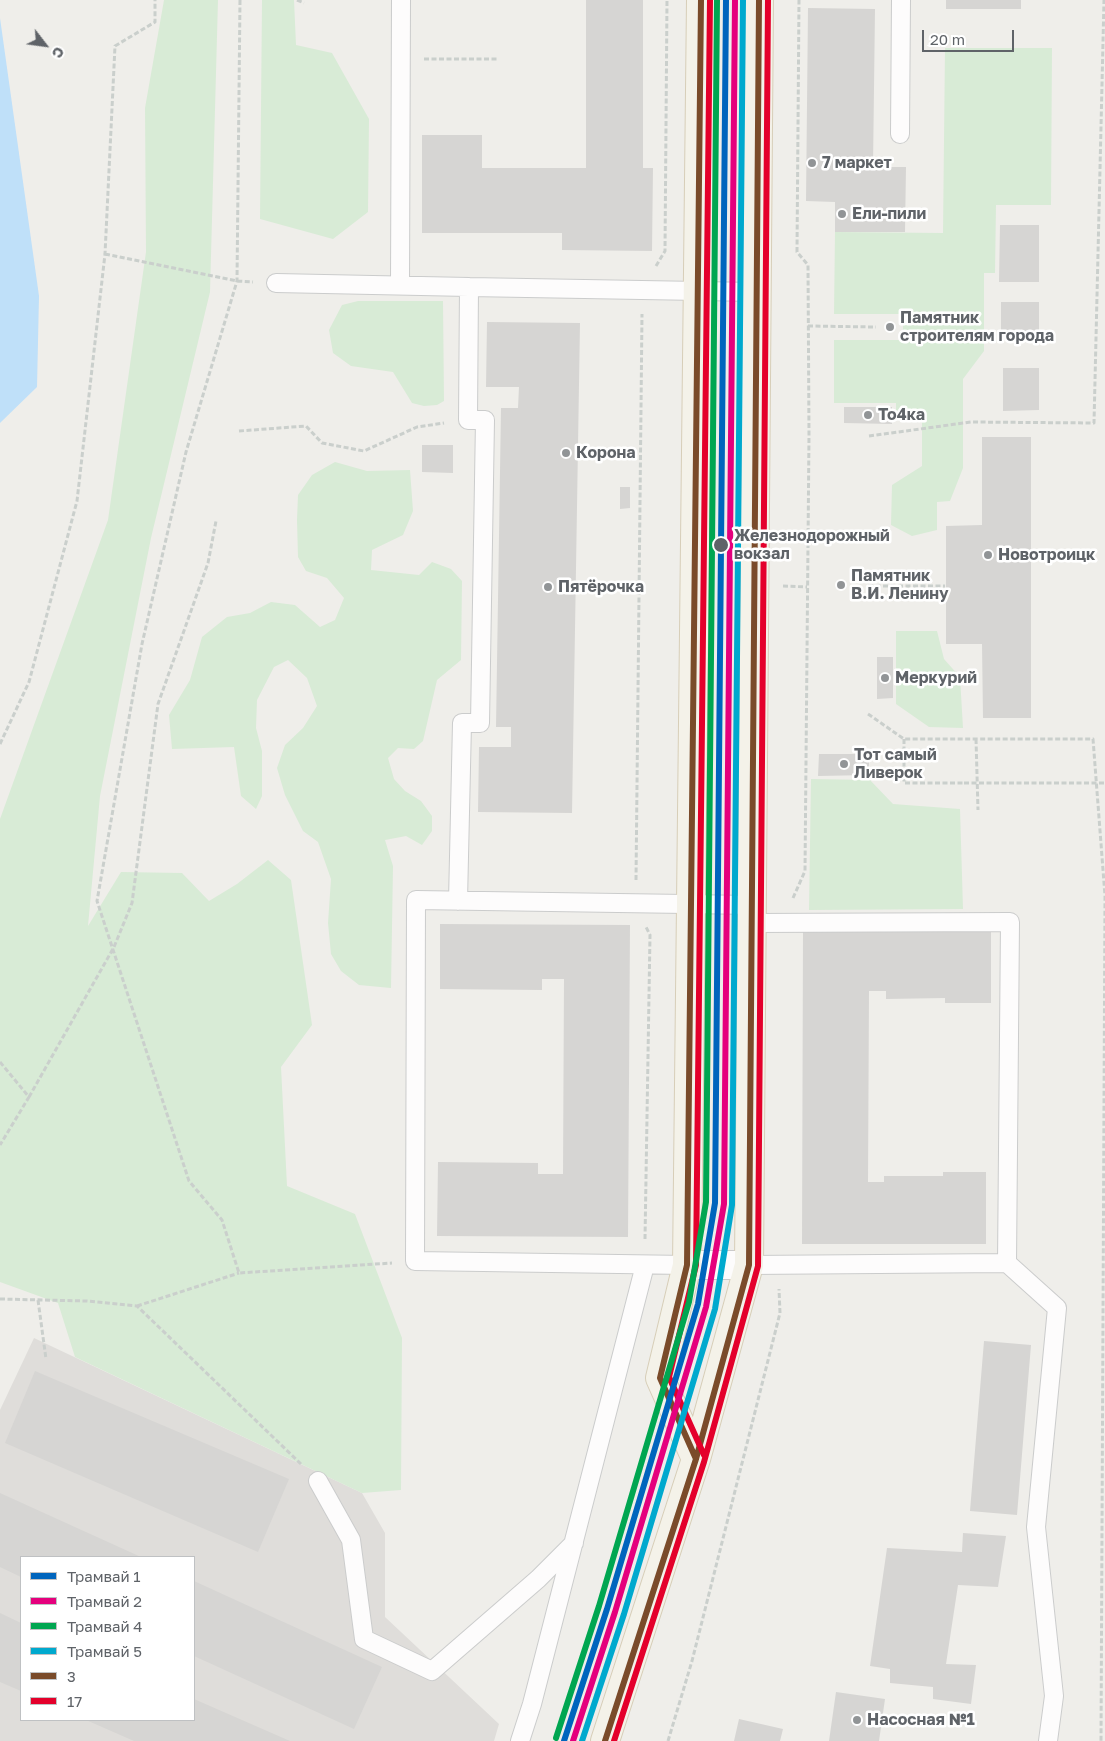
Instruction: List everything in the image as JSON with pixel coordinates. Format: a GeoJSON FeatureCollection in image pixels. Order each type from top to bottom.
{"type":"FeatureCollection","features":[{"type":"Feature","properties":{"kind":"main road"},"geometry":{"type":"LineString","coordinates":[[696,1459],[660,1378],[687,1265],[701,0]]}},
{"type":"Feature","properties":{"kind":"main road"},"geometry":{"type":"LineString","coordinates":[[605,1741],[696,1459],[749,1265],[759,0]]}},
{"type":"Feature","properties":{"kind":"street"},"geometry":{"type":"LineString","coordinates":[[687,1265],[749,1265]]}},
{"type":"Feature","properties":{"kind":"lane"},"geometry":{"type":"LineString","coordinates":[[400,285],[401,0]]}},
{"type":"Feature","properties":{"kind":"lane"},"geometry":{"type":"LineString","coordinates":[[900,134],[901,0]]}},
{"type":"Feature","properties":{"kind":"lane"},"geometry":{"type":"LineString","coordinates":[[276,283],[757,292]]}},
{"type":"Feature","properties":{"kind":"lane"},"geometry":{"type":"LineString","coordinates":[[458,901],[462,723],[480,723],[486,420],[468,420],[470,286]]}},
{"type":"Feature","properties":{"kind":"lane"},"geometry":{"type":"LineString","coordinates":[[687,1265],[415,1261],[416,900],[692,904],[753,914],[1010,922],[1007,1263]]}},
{"type":"Feature","properties":{"kind":"lane"},"geometry":{"type":"LineString","coordinates":[[749,1265],[1007,1263],[1057,1308],[1036,1527],[1054,1696],[1048,1741]]}},
{"type":"Feature","properties":{"kind":"lane"},"geometry":{"type":"LineString","coordinates":[[520,1741],[574,1543],[645,1265]]}},
{"type":"Feature","properties":{"kind":"lane"},"geometry":{"type":"LineString","coordinates":[[318,1481],[351,1540],[364,1639],[432,1670],[538,1579],[574,1543]]}},
{"type":"Feature","properties":{"kind":"path"},"geometry":{"type":"LineString","coordinates":[[0,744],[28,682],[77,501],[105,254],[115,46],[155,22],[155,0]]}},
{"type":"Feature","properties":{"kind":"path"},"geometry":{"type":"LineString","coordinates":[[239,1273],[222,1220],[189,1181],[114,947],[97,901],[142,644],[186,452],[237,281],[240,0]]}},
{"type":"Feature","properties":{"kind":"path"},"geometry":{"type":"LineString","coordinates":[[297,0],[304,3]]}},
{"type":"Feature","properties":{"kind":"path"},"geometry":{"type":"LineString","coordinates":[[645,1265],[650,935],[635,904],[642,289],[665,251],[667,0]]}},
{"type":"Feature","properties":{"kind":"path"},"geometry":{"type":"LineString","coordinates":[[799,0],[796,252],[808,265],[806,715]]}},
{"type":"Feature","properties":{"kind":"path"},"geometry":{"type":"LineString","coordinates":[[869,436],[971,422],[1094,423],[1104,0]]}},
{"type":"Feature","properties":{"kind":"path"},"geometry":{"type":"LineString","coordinates":[[401,59],[499,59]]}},
{"type":"Feature","properties":{"kind":"path"},"geometry":{"type":"LineString","coordinates":[[105,254],[237,281]]}},
{"type":"Feature","properties":{"kind":"path"},"geometry":{"type":"LineString","coordinates":[[808,326],[876,327]]}},
{"type":"Feature","properties":{"kind":"path"},"geometry":{"type":"LineString","coordinates":[[239,431],[306,426],[322,443],[364,451],[417,426],[468,420]]}},
{"type":"Feature","properties":{"kind":"path"},"geometry":{"type":"LineString","coordinates":[[0,1145],[29,1098],[114,947],[132,903],[158,704],[208,563],[216,521]]}},
{"type":"Feature","properties":{"kind":"path"},"geometry":{"type":"LineString","coordinates":[[781,586],[807,587]]}},
{"type":"Feature","properties":{"kind":"path"},"geometry":{"type":"LineString","coordinates":[[868,586],[946,586]]}},
{"type":"Feature","properties":{"kind":"path"},"geometry":{"type":"LineString","coordinates":[[868,714],[904,739],[1093,740],[1105,896],[1101,1741]]}},
{"type":"Feature","properties":{"kind":"path"},"geometry":{"type":"LineString","coordinates":[[904,739],[904,783],[1105,783]]}},
{"type":"Feature","properties":{"kind":"path"},"geometry":{"type":"LineString","coordinates":[[976,739],[978,810]]}},
{"type":"Feature","properties":{"kind":"path"},"geometry":{"type":"LineString","coordinates":[[0,1062],[29,1098]]}},
{"type":"Feature","properties":{"kind":"path"},"geometry":{"type":"LineString","coordinates":[[0,1299],[87,1301],[137,1306],[239,1273],[415,1261]]}},
{"type":"Feature","properties":{"kind":"path"},"geometry":{"type":"LineString","coordinates":[[38,1300],[46,1359]]}},
{"type":"Feature","properties":{"kind":"path"},"geometry":{"type":"LineString","coordinates":[[137,1306],[318,1481]]}},
{"type":"Feature","properties":{"kind":"shaded area"},"geometry":{"type":"Polygon","coordinates":[[[34,1338],[362,1493],[385,1533],[385,1617],[499,1724],[494,1741],[0,1741],[0,1410],[34,1338]]]}},
{"type":"Feature","properties":{"kind":"green space"},"geometry":{"type":"Polygon","coordinates":[[[164,0],[218,0],[210,292],[151,538],[100,796],[88,926],[121,872],[182,873],[209,901],[237,884],[268,860],[291,880],[312,1025],[281,1067],[287,1186],[355,1214],[402,1338],[401,1490],[362,1493],[75,1357],[58,1303],[0,1282],[0,819],[108,520],[146,252],[145,108],[164,0]]]}},
{"type":"Feature","properties":{"kind":"green space"},"geometry":{"type":"Polygon","coordinates":[[[262,0],[294,0],[296,45],[332,53],[369,119],[368,212],[333,239],[260,219],[262,0]]]}},
{"type":"Feature","properties":{"kind":"green space"},"geometry":{"type":"Polygon","coordinates":[[[945,48],[1052,48],[1051,205],[996,205],[995,273],[984,273],[984,351],[963,379],[963,468],[950,501],[937,502],[937,530],[912,536],[891,525],[892,485],[922,466],[922,419],[896,419],[896,403],[834,403],[834,340],[903,340],[903,314],[834,314],[835,232],[943,233],[945,48]]]}},
{"type":"Feature","properties":{"kind":"green space"},"geometry":{"type":"Polygon","coordinates":[[[358,301],[443,301],[444,401],[437,405],[424,406],[412,403],[393,372],[351,366],[333,353],[329,330],[342,305],[358,301]]]}},
{"type":"Feature","properties":{"kind":"green space"},"geometry":{"type":"Polygon","coordinates":[[[335,462],[367,471],[410,470],[413,511],[403,535],[372,550],[371,570],[419,575],[432,562],[451,569],[462,581],[461,660],[437,680],[423,741],[414,749],[398,748],[388,758],[394,779],[405,791],[421,801],[432,816],[432,831],[422,845],[406,836],[385,840],[393,866],[391,988],[359,985],[341,971],[331,954],[328,923],[331,879],[318,842],[303,831],[285,795],[277,768],[285,745],[303,728],[317,706],[307,678],[288,660],[274,667],[257,700],[256,728],[262,751],[262,796],[256,809],[241,796],[234,747],[172,749],[169,715],[190,680],[202,637],[227,617],[250,613],[271,602],[295,605],[320,627],[335,620],[344,598],[327,578],[306,571],[298,557],[297,520],[298,495],[312,475],[335,462]]]}},
{"type":"Feature","properties":{"kind":"green space"},"geometry":{"type":"Polygon","coordinates":[[[896,631],[937,631],[944,659],[960,677],[963,728],[929,727],[896,704],[896,631]]]}},
{"type":"Feature","properties":{"kind":"green space"},"geometry":{"type":"Polygon","coordinates":[[[811,779],[870,780],[893,804],[960,809],[963,909],[809,910],[811,779]]]}},
{"type":"Feature","properties":{"kind":"water"},"geometry":{"type":"Polygon","coordinates":[[[0,18],[39,296],[37,387],[0,423],[0,18]]]}},
{"type":"Feature","properties":{"kind":"building"},"geometry":{"type":"Polygon","coordinates":[[[586,0],[643,0],[643,168],[653,168],[652,251],[562,250],[562,233],[422,233],[422,135],[482,135],[482,168],[586,168],[586,0]]]}},
{"type":"Feature","properties":{"kind":"building"},"geometry":{"type":"Polygon","coordinates":[[[946,0],[1021,0],[1021,9],[946,9],[946,0]]]}},
{"type":"Feature","properties":{"kind":"building"},"geometry":{"type":"Polygon","coordinates":[[[808,8],[875,9],[873,167],[906,167],[905,232],[835,232],[835,202],[806,201],[808,8]]]}},
{"type":"Feature","properties":{"kind":"building"},"geometry":{"type":"Polygon","coordinates":[[[1000,225],[1039,225],[1039,282],[999,282],[1000,225]]]}},
{"type":"Feature","properties":{"kind":"building"},"geometry":{"type":"Polygon","coordinates":[[[1001,302],[1039,302],[1039,334],[1001,335],[1001,302]]]}},
{"type":"Feature","properties":{"kind":"building"},"geometry":{"type":"Polygon","coordinates":[[[487,322],[580,323],[572,813],[478,812],[479,747],[511,747],[511,727],[496,727],[501,408],[518,408],[519,387],[486,387],[487,322]]]}},
{"type":"Feature","properties":{"kind":"building"},"geometry":{"type":"Polygon","coordinates":[[[1003,368],[1039,368],[1039,410],[1003,411],[1003,368]]]}},
{"type":"Feature","properties":{"kind":"building","name":"То4ка"},"geometry":{"type":"Polygon","coordinates":[[[844,407],[892,407],[892,424],[844,423],[844,407]]]}},
{"type":"Feature","properties":{"kind":"building","name":"Новотроицк"},"geometry":{"type":"Polygon","coordinates":[[[982,437],[1031,437],[1031,718],[983,718],[982,644],[946,644],[946,526],[982,525],[982,437]]]}},
{"type":"Feature","properties":{"kind":"building"},"geometry":{"type":"Polygon","coordinates":[[[422,445],[453,445],[453,473],[422,472],[422,445]]]}},
{"type":"Feature","properties":{"kind":"building"},"geometry":{"type":"Polygon","coordinates":[[[620,487],[630,487],[630,508],[620,509],[620,487]]]}},
{"type":"Feature","properties":{"kind":"building","name":"Меркурий"},"geometry":{"type":"Polygon","coordinates":[[[877,657],[893,657],[893,698],[877,699],[877,657]]]}},
{"type":"Feature","properties":{"kind":"building","name":"Тот самый Ливерок"},"geometry":{"type":"Polygon","coordinates":[[[819,754],[869,754],[869,775],[818,776],[819,754]]]}},
{"type":"Feature","properties":{"kind":"building"},"geometry":{"type":"Polygon","coordinates":[[[440,924],[630,925],[628,1237],[437,1236],[438,1162],[538,1163],[538,1174],[563,1174],[564,979],[542,979],[542,990],[440,989],[440,924]]]}},
{"type":"Feature","properties":{"kind":"building"},"geometry":{"type":"Polygon","coordinates":[[[803,932],[991,932],[991,1003],[945,1003],[945,998],[886,999],[886,991],[869,991],[868,1182],[884,1182],[884,1176],[943,1176],[943,1172],[986,1172],[986,1244],[802,1244],[803,932]]]}},
{"type":"Feature","properties":{"kind":"building"},"geometry":{"type":"Polygon","coordinates":[[[984,1341],[1031,1345],[1017,1515],[970,1511],[984,1341]]]}},
{"type":"Feature","properties":{"kind":"building"},"geometry":{"type":"Polygon","coordinates":[[[35,1371],[289,1479],[258,1552],[5,1443],[35,1371]]]}},
{"type":"Feature","properties":{"kind":"building"},"geometry":{"type":"Polygon","coordinates":[[[0,1493],[139,1556],[20,1556],[20,1577],[0,1567],[0,1493]]]}},
{"type":"Feature","properties":{"kind":"building"},"geometry":{"type":"Polygon","coordinates":[[[963,1533],[1006,1536],[998,1587],[958,1585],[946,1664],[976,1665],[971,1704],[933,1699],[933,1687],[890,1683],[890,1669],[870,1666],[887,1548],[962,1552],[963,1533]]]}},
{"type":"Feature","properties":{"kind":"building"},"geometry":{"type":"Polygon","coordinates":[[[195,1581],[382,1667],[354,1729],[195,1656],[195,1581]]]}},
{"type":"Feature","properties":{"kind":"building"},"geometry":{"type":"Polygon","coordinates":[[[0,1613],[20,1623],[20,1691],[0,1682],[0,1613]]]}},
{"type":"Feature","properties":{"kind":"building","name":"Насосная №1"},"geometry":{"type":"Polygon","coordinates":[[[836,1692],[885,1699],[879,1741],[829,1741],[836,1692]]]}},
{"type":"Feature","properties":{"kind":"building"},"geometry":{"type":"Polygon","coordinates":[[[195,1699],[290,1741],[134,1741],[88,1721],[195,1721],[195,1699]]]}},
{"type":"Feature","properties":{"kind":"building"},"geometry":{"type":"Polygon","coordinates":[[[739,1719],[783,1729],[780,1741],[734,1741],[739,1719]]]}},
{"type":"Feature","properties":{"kind":"tram line","name":"4"},"geometry":{"type":"LineString","coordinates":[[556,1738],[599,1606],[689,1302],[706,1202],[717,0]]}},
{"type":"Feature","properties":{"kind":"tram line","name":"1"},"geometry":{"type":"LineString","coordinates":[[564,1741],[607,1609],[698,1304],[715,1203],[726,0]]}},
{"type":"Feature","properties":{"kind":"tram line","name":"2"},"geometry":{"type":"LineString","coordinates":[[573,1741],[615,1612],[706,1307],[724,1204],[735,0]]}},
{"type":"Feature","properties":{"kind":"tram line","name":"5"},"geometry":{"type":"LineString","coordinates":[[582,1741],[624,1614],[715,1309],[732,1205],[743,0]]}},
{"type":"Feature","properties":{"kind":"transit line","name":"3"},"geometry":{"type":"LineString","coordinates":[[696,1459],[660,1378],[687,1265],[701,0]]}},
{"type":"Feature","properties":{"kind":"transit line","name":"17"},"geometry":{"type":"LineString","coordinates":[[704,1455],[669,1377],[696,1265],[710,0]]}},
{"type":"Feature","properties":{"kind":"transit line","name":"3"},"geometry":{"type":"LineString","coordinates":[[605,1741],[696,1459],[749,1265],[759,0]]}},
{"type":"Feature","properties":{"kind":"transit line","name":"17"},"geometry":{"type":"LineString","coordinates":[[614,1741],[704,1462],[758,1266],[768,0]]}},
{"type":"Feature","properties":{"kind":"place","name":"7 маркет"},"geometry":{"type":"Point","coordinates":[812,163]}},
{"type":"Feature","properties":{"kind":"place","name":"Ели-пили"},"geometry":{"type":"Point","coordinates":[842,214]}},
{"type":"Feature","properties":{"kind":"place","name":"Памятник строителям города"},"geometry":{"type":"Point","coordinates":[890,327]}},
{"type":"Feature","properties":{"kind":"place","name":"То4ка"},"geometry":{"type":"Point","coordinates":[868,415]}},
{"type":"Feature","properties":{"kind":"place","name":"Корона"},"geometry":{"type":"Point","coordinates":[566,453]}},
{"type":"Feature","properties":{"kind":"place","name":"Железнодорожный вокзал"},"geometry":{"type":"Point","coordinates":[721,545]}},
{"type":"Feature","properties":{"kind":"place","name":"Новотроицк"},"geometry":{"type":"Point","coordinates":[988,555]}},
{"type":"Feature","properties":{"kind":"place","name":"Памятник В.И. Ленину"},"geometry":{"type":"Point","coordinates":[841,585]}},
{"type":"Feature","properties":{"kind":"place","name":"Пятёрочка"},"geometry":{"type":"Point","coordinates":[548,587]}},
{"type":"Feature","properties":{"kind":"place","name":"Меркурий"},"geometry":{"type":"Point","coordinates":[885,678]}},
{"type":"Feature","properties":{"kind":"place","name":"Тот самый Ливерок"},"geometry":{"type":"Point","coordinates":[844,764]}},
{"type":"Feature","properties":{"kind":"place","name":"Насосная №1"},"geometry":{"type":"Point","coordinates":[857,1720]}}]}
